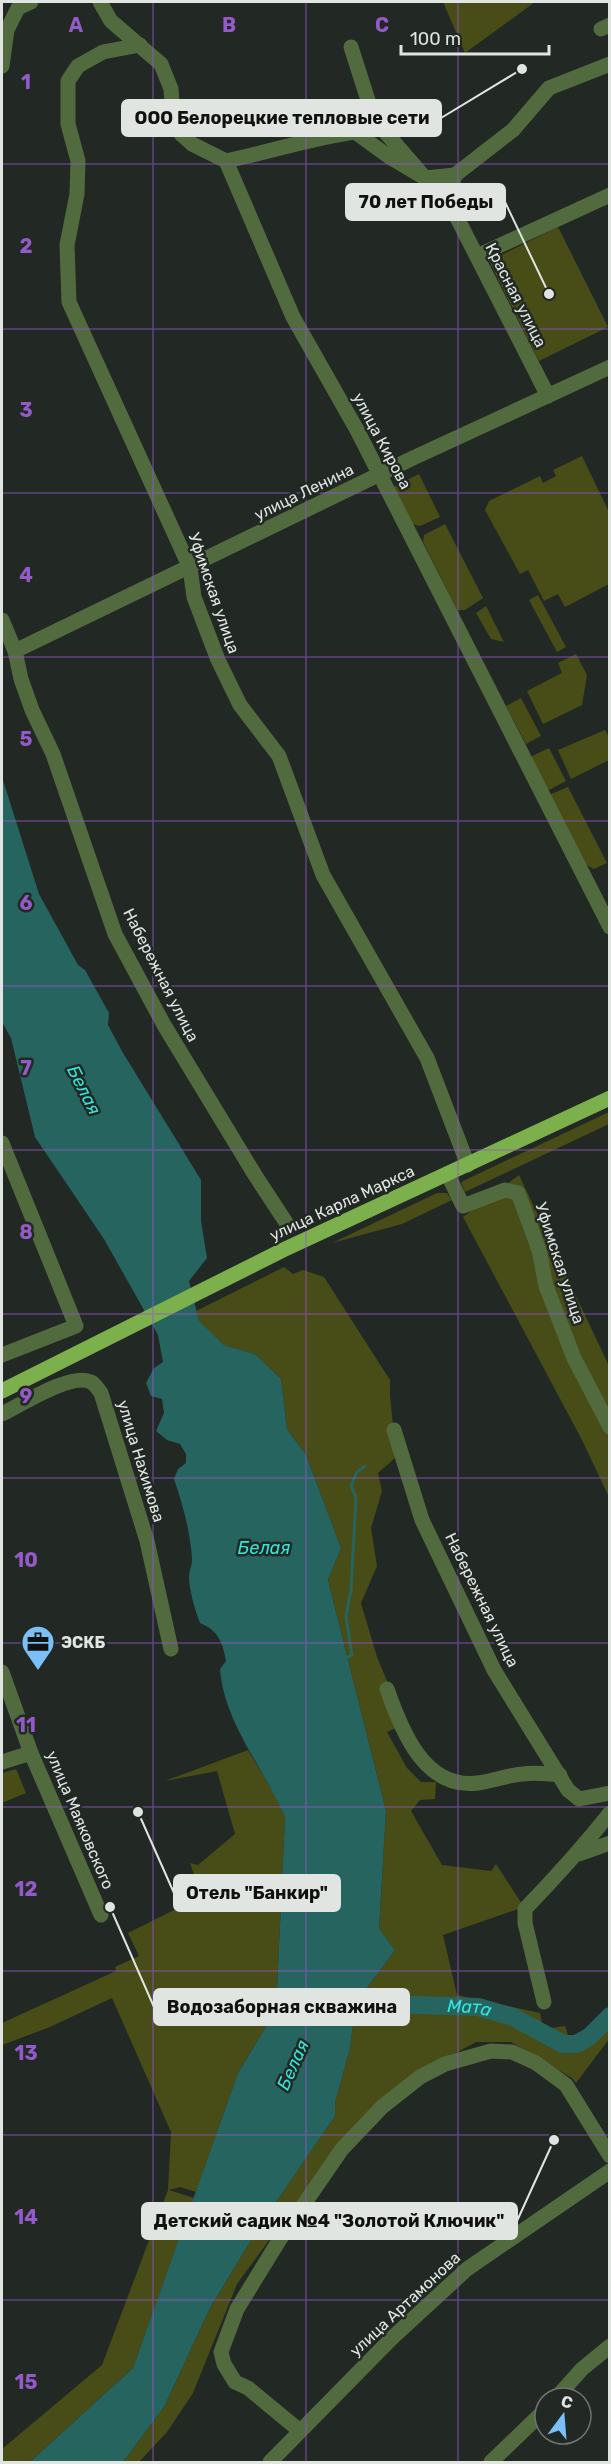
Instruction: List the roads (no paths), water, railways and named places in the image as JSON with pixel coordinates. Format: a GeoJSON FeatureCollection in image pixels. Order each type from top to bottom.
{"type":"FeatureCollection","features":[{"type":"Feature","properties":{"kind":"main road","name":"улица Карла Маркса"},"geometry":{"type":"LineString","coordinates":[[2,1391],[283,1250],[609,1098]]}},
{"type":"Feature","properties":{"kind":"street"},"geometry":{"type":"LineString","coordinates":[[2,66],[7,30],[18,8],[31,2]]}},
{"type":"Feature","properties":{"kind":"street"},"geometry":{"type":"LineString","coordinates":[[100,2],[111,21],[161,64],[171,89],[172,103],[181,134],[192,144],[226,161],[270,152],[329,135],[356,132],[388,156],[425,178],[455,175],[513,130],[549,88],[609,64]]}},
{"type":"Feature","properties":{"kind":"street","name":"Уфимская улица"},"geometry":{"type":"LineString","coordinates":[[140,45],[103,52],[78,66],[68,81],[68,124],[78,161],[78,194],[67,245],[69,302],[190,568],[194,597],[218,660],[240,705],[279,756],[324,875],[427,1058],[468,1165]]}},
{"type":"Feature","properties":{"kind":"street"},"geometry":{"type":"LineString","coordinates":[[351,47],[374,119],[425,178]]}},
{"type":"Feature","properties":{"kind":"street","name":"улица Кирова"},"geometry":{"type":"LineString","coordinates":[[226,161],[293,317],[380,475],[609,927]]}},
{"type":"Feature","properties":{"kind":"street"},"geometry":{"type":"LineString","coordinates":[[448,200],[455,175]]}},
{"type":"Feature","properties":{"kind":"street","name":"Красная улица"},"geometry":{"type":"LineString","coordinates":[[425,178],[448,200],[548,396]]}},
{"type":"Feature","properties":{"kind":"street"},"geometry":{"type":"LineString","coordinates":[[477,256],[609,195]]}},
{"type":"Feature","properties":{"kind":"street","name":"улица Ленина"},"geometry":{"type":"LineString","coordinates":[[15,651],[609,367]]}},
{"type":"Feature","properties":{"kind":"street","name":"Набережная улица"},"geometry":{"type":"LineString","coordinates":[[2,620],[15,651],[21,679],[32,711],[53,754],[116,934],[164,1025],[249,1166],[289,1227]]}},
{"type":"Feature","properties":{"kind":"street"},"geometry":{"type":"LineString","coordinates":[[2,1143],[76,1326],[2,1355]]}},
{"type":"Feature","properties":{"kind":"street","name":"Уфимская улица"},"geometry":{"type":"LineString","coordinates":[[448,1175],[463,1206],[505,1190],[518,1193],[539,1250],[546,1287],[574,1358],[609,1427]]}},
{"type":"Feature","properties":{"kind":"street","name":"улица Нахимова"},"geometry":{"type":"LineString","coordinates":[[2,1414],[68,1381],[92,1382],[100,1393],[147,1541],[171,1648]]}},
{"type":"Feature","properties":{"kind":"street","name":"Набережная улица"},"geometry":{"type":"LineString","coordinates":[[394,1430],[422,1520],[494,1670],[568,1790],[579,1799],[609,1793]]}},
{"type":"Feature","properties":{"kind":"street","name":"улица Маяковского"},"geometry":{"type":"LineString","coordinates":[[2,1672],[31,1754],[101,1915]]}},
{"type":"Feature","properties":{"kind":"street"},"geometry":{"type":"LineString","coordinates":[[387,1689],[400,1727],[427,1767],[453,1781],[476,1783],[522,1774],[560,1775]]}},
{"type":"Feature","properties":{"kind":"street"},"geometry":{"type":"LineString","coordinates":[[2,1762],[31,1754]]}},
{"type":"Feature","properties":{"kind":"street"},"geometry":{"type":"LineString","coordinates":[[544,2002],[525,1923],[525,1909],[556,1874],[579,1854],[609,1813]]}},
{"type":"Feature","properties":{"kind":"street"},"geometry":{"type":"LineString","coordinates":[[579,1854],[609,1843]]}},
{"type":"Feature","properties":{"kind":"street"},"geometry":{"type":"LineString","coordinates":[[300,2431],[248,2388],[235,2382],[224,2364],[221,2352],[228,2328],[247,2290],[342,2148],[382,2108],[420,2077],[445,2064],[491,2051],[512,2052],[536,2063],[566,2085],[609,2156]]}},
{"type":"Feature","properties":{"kind":"street","name":"улица Артамонова"},"geometry":{"type":"LineString","coordinates":[[270,2463],[392,2338],[467,2269],[609,2171]]}},
{"type":"Feature","properties":{"kind":"street"},"geometry":{"type":"LineString","coordinates":[[567,2386],[582,2369],[609,2346]]}},
{"type":"Feature","properties":{"kind":"street"},"geometry":{"type":"LineString","coordinates":[[491,2463],[533,2422]]}},
{"type":"Feature","properties":{"kind":"water","name":"Белая"},"geometry":{"type":"Polygon","coordinates":[[[2,777],[39,894],[78,965],[85,970],[109,1013],[108,1025],[123,1053],[201,1180],[201,1221],[207,1258],[189,1281],[199,1321],[224,1345],[255,1354],[281,1379],[287,1429],[306,1455],[341,1548],[328,1580],[386,1811],[379,1929],[395,1950],[356,2003],[350,2048],[335,2103],[335,2116],[259,2227],[210,2308],[164,2407],[123,2462],[30,2462],[133,2368],[238,2073],[276,2010],[285,1817],[237,1727],[223,1689],[220,1669],[226,1661],[223,1648],[215,1633],[200,1623],[193,1600],[189,1582],[192,1560],[190,1538],[174,1479],[178,1469],[186,1463],[186,1454],[180,1444],[167,1440],[156,1431],[164,1413],[162,1399],[151,1396],[146,1383],[154,1368],[163,1362],[158,1335],[104,1239],[35,1137],[11,1038],[2,1022],[2,777]]]}},
{"type":"Feature","properties":{"kind":"waterway"},"geometry":{"type":"LineString","coordinates":[[344,1659],[352,1655],[346,1616],[351,1590],[356,1497],[351,1486],[357,1472],[365,1466]]}},
{"type":"Feature","properties":{"kind":"waterway","name":"Мата"},"geometry":{"type":"LineString","coordinates":[[335,1995],[356,2003],[478,2007],[513,2017],[563,2044],[576,2044],[589,2037],[610,2016]]}},
{"type":"Feature","properties":{"kind":"place","name":"ООО Белорецкие тепловые сети"},"geometry":{"type":"Point","coordinates":[522,69]}},
{"type":"Feature","properties":{"kind":"place","name":"70 лет Победы"},"geometry":{"type":"Point","coordinates":[549,294]}},
{"type":"Feature","properties":{"kind":"place","name":"ЭСКБ"},"geometry":{"type":"Point","coordinates":[38,1671]}},
{"type":"Feature","properties":{"kind":"place","name":"Отель \"Банкир\""},"geometry":{"type":"Point","coordinates":[138,1812]}},
{"type":"Feature","properties":{"kind":"place","name":"Водозаборная скважина"},"geometry":{"type":"Point","coordinates":[110,1907]}},
{"type":"Feature","properties":{"kind":"place","name":"Детский садик №4 \"Золотой Ключик\""},"geometry":{"type":"Point","coordinates":[554,2140]}}]}
